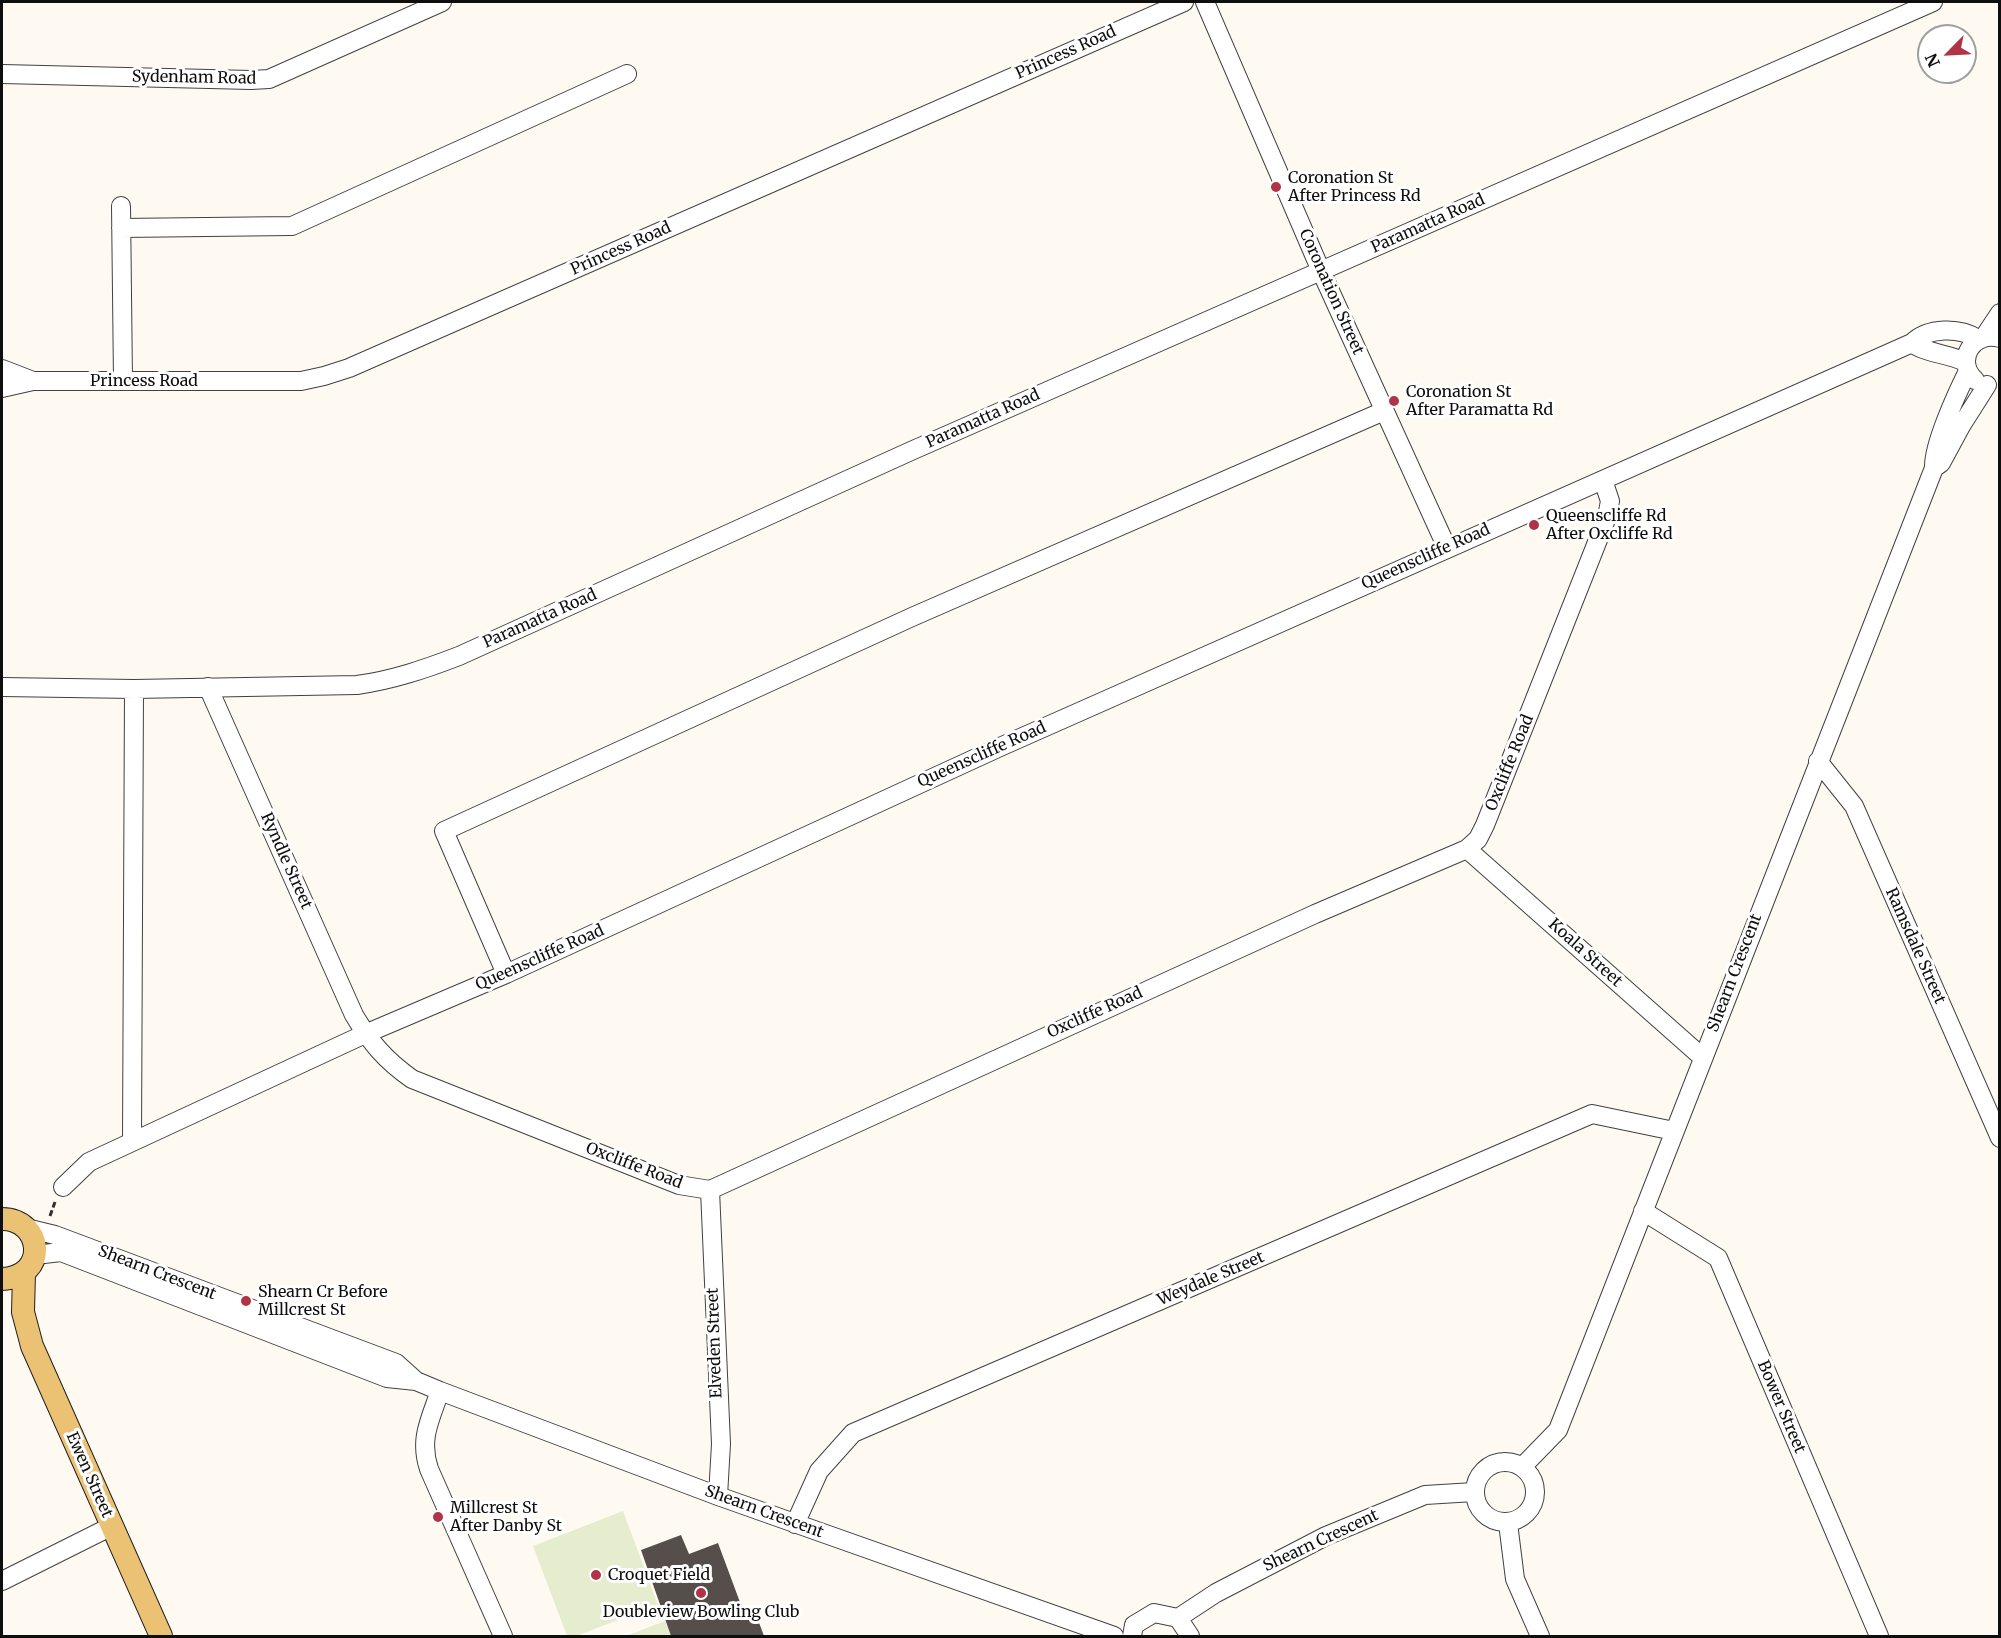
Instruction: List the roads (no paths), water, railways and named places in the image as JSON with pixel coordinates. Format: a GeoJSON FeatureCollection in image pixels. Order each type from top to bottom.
{"type":"FeatureCollection","features":[{"type":"Feature","properties":{"kind":"main road"},"geometry":{"type":"LineString","coordinates":[[2,1218],[13,1220],[26,1228]]}},
{"type":"Feature","properties":{"kind":"main road","name":"Ewen Street"},"geometry":{"type":"LineString","coordinates":[[23,1312],[35,1245],[26,1228]]}},
{"type":"Feature","properties":{"kind":"main road","name":"Ewen Street"},"geometry":{"type":"LineString","coordinates":[[30,1264],[14,1279],[2,1281],[23,1312],[32,1346],[161,1636]]}},
{"type":"Feature","properties":{"kind":"street","name":"Sydenham Road"},"geometry":{"type":"LineString","coordinates":[[2,75],[269,79],[442,2]]}},
{"type":"Feature","properties":{"kind":"street","name":"Princess Road"},"geometry":{"type":"LineString","coordinates":[[2,388],[33,381],[301,381],[349,368],[1184,2]]}},
{"type":"Feature","properties":{"kind":"street","name":"Coronation Street"},"geometry":{"type":"LineString","coordinates":[[1205,2],[1321,271],[1447,548]]}},
{"type":"Feature","properties":{"kind":"street","name":"Paramatta Road"},"geometry":{"type":"LineString","coordinates":[[2,687],[357,685],[382,682],[424,670],[911,450],[1933,2]]}},
{"type":"Feature","properties":{"kind":"street"},"geometry":{"type":"LineString","coordinates":[[121,228],[292,226],[627,74]]}},
{"type":"Feature","properties":{"kind":"street"},"geometry":{"type":"LineString","coordinates":[[121,206],[123,381]]}},
{"type":"Feature","properties":{"kind":"street"},"geometry":{"type":"LineString","coordinates":[[1987,338],[2000,313]]}},
{"type":"Feature","properties":{"kind":"street","name":"Queenscliffe Road"},"geometry":{"type":"LineString","coordinates":[[63,1187],[89,1162],[365,1034],[506,974],[1000,747],[1912,343],[1921,336],[1951,330],[1987,338]]}},
{"type":"Feature","properties":{"kind":"street","name":"Shearn Crescent"},"geometry":{"type":"LineString","coordinates":[[1522,1467],[1558,1430],[1934,468],[1933,457],[1967,367],[1970,346],[1987,338]]}},
{"type":"Feature","properties":{"kind":"street"},"geometry":{"type":"LineString","coordinates":[[1912,343],[1920,348],[1949,355],[1967,367],[1976,381],[1996,384]]}},
{"type":"Feature","properties":{"kind":"street","name":"Princess Road"},"geometry":{"type":"LineString","coordinates":[[2,369],[33,381]]}},
{"type":"Feature","properties":{"kind":"street","name":"Shearn Crescent"},"geometry":{"type":"LineString","coordinates":[[1934,468],[1941,463],[1961,426],[1996,384]]}},
{"type":"Feature","properties":{"kind":"street"},"geometry":{"type":"LineString","coordinates":[[506,974],[444,831],[912,617],[1384,411]]}},
{"type":"Feature","properties":{"kind":"street","name":"Oxcliffe Road"},"geometry":{"type":"LineString","coordinates":[[365,1034],[391,1065],[411,1079],[679,1185],[710,1190],[1315,914],[1467,849],[1478,839],[1485,825],[1607,517],[1610,501],[1603,480]]}},
{"type":"Feature","properties":{"kind":"street","name":"Ryndle Street"},"geometry":{"type":"LineString","coordinates":[[208,687],[354,1015],[365,1034]]}},
{"type":"Feature","properties":{"kind":"street"},"geometry":{"type":"LineString","coordinates":[[132,1141],[134,688]]}},
{"type":"Feature","properties":{"kind":"street","name":"Ramsdale Street"},"geometry":{"type":"LineString","coordinates":[[1818,761],[1854,806],[2000,1138]]}},
{"type":"Feature","properties":{"kind":"street","name":"Koala Street"},"geometry":{"type":"LineString","coordinates":[[1467,849],[1702,1057]]}},
{"type":"Feature","properties":{"kind":"street","name":"Weydale Street"},"geometry":{"type":"LineString","coordinates":[[795,1524],[819,1471],[853,1433],[1592,1114],[1674,1131]]}},
{"type":"Feature","properties":{"kind":"street","name":"Elveden Street"},"geometry":{"type":"LineString","coordinates":[[710,1190],[721,1444],[718,1496]]}},
{"type":"Feature","properties":{"kind":"street","name":"Bower Street"},"geometry":{"type":"LineString","coordinates":[[1642,1211],[1718,1258],[1880,1636]]}},
{"type":"Feature","properties":{"kind":"street","name":"Shearn Crescent"},"geometry":{"type":"LineString","coordinates":[[26,1228],[56,1235],[396,1364],[416,1381]]}},
{"type":"Feature","properties":{"kind":"street","name":"Shearn Crescent"},"geometry":{"type":"LineString","coordinates":[[30,1264],[61,1251],[387,1378],[416,1381],[718,1496],[1114,1636]]}},
{"type":"Feature","properties":{"kind":"street"},"geometry":{"type":"LineString","coordinates":[[440,1391],[424,1437],[424,1454],[503,1636]]}},
{"type":"Feature","properties":{"kind":"street"},"geometry":{"type":"LineString","coordinates":[[1507,1462],[1522,1467],[1533,1480],[1535,1489],[1532,1507],[1524,1516],[1508,1523],[1493,1521],[1481,1512],[1474,1492],[1476,1482],[1482,1472],[1493,1464],[1507,1462]]}},
{"type":"Feature","properties":{"kind":"street","name":"Shearn Crescent"},"geometry":{"type":"LineString","coordinates":[[1178,1618],[1216,1593],[1326,1536],[1425,1495],[1474,1492]]}},
{"type":"Feature","properties":{"kind":"street"},"geometry":{"type":"LineString","coordinates":[[1508,1523],[1515,1579],[1540,1636]]}},
{"type":"Feature","properties":{"kind":"street"},"geometry":{"type":"LineString","coordinates":[[2,1581],[112,1526]]}},
{"type":"Feature","properties":{"kind":"street"},"geometry":{"type":"LineString","coordinates":[[1132,1636],[1134,1626],[1154,1613],[1178,1618],[1190,1636]]}},
{"type":"Feature","properties":{"kind":"place","name":"Coronation St After Princess Rd"},"geometry":{"type":"Point","coordinates":[1276,187]}},
{"type":"Feature","properties":{"kind":"place","name":"Coronation St After Paramatta Rd"},"geometry":{"type":"Point","coordinates":[1394,401]}},
{"type":"Feature","properties":{"kind":"place","name":"Queenscliffe Rd After Oxcliffe Rd"},"geometry":{"type":"Point","coordinates":[1534,525]}},
{"type":"Feature","properties":{"kind":"place","name":"Shearn Cr Before Millcrest St"},"geometry":{"type":"Point","coordinates":[246,1301]}},
{"type":"Feature","properties":{"kind":"place","name":"Millcrest St After Danby St"},"geometry":{"type":"Point","coordinates":[438,1517]}},
{"type":"Feature","properties":{"kind":"place","name":"Croquet Field"},"geometry":{"type":"Point","coordinates":[596,1575]}},
{"type":"Feature","properties":{"kind":"place","name":"Doubleview Bowling Club"},"geometry":{"type":"Point","coordinates":[701,1593]}}]}
